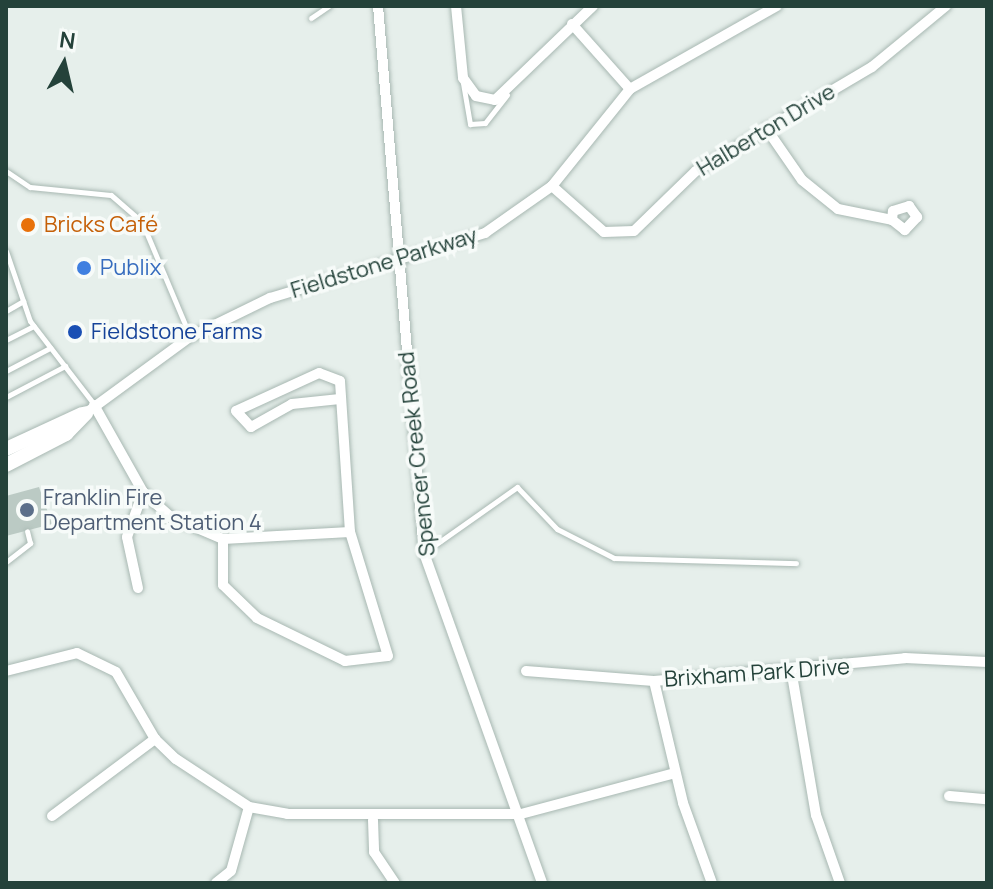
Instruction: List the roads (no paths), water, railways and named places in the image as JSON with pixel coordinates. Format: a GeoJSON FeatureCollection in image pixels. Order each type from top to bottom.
{"type":"FeatureCollection","features":[{"type":"Feature","properties":{"kind":"street","name":"Spencer Creek Road"},"geometry":{"type":"LineString","coordinates":[[378,6],[394,260],[424,553],[521,814],[542,883]]}},
{"type":"Feature","properties":{"kind":"street"},"geometry":{"type":"LineString","coordinates":[[456,6],[463,78],[476,96],[495,100],[510,90],[593,6]]}},
{"type":"Feature","properties":{"kind":"street","name":"Fieldstone Parkway"},"geometry":{"type":"LineString","coordinates":[[6,449],[90,409],[190,337],[270,298],[485,233],[552,186],[630,89],[777,6]]}},
{"type":"Feature","properties":{"kind":"street","name":"Halberton Drive"},"geometry":{"type":"LineString","coordinates":[[552,186],[604,232],[634,231],[696,171],[872,67],[946,6]]}},
{"type":"Feature","properties":{"kind":"street"},"geometry":{"type":"LineString","coordinates":[[572,24],[630,89]]}},
{"type":"Feature","properties":{"kind":"street"},"geometry":{"type":"LineString","coordinates":[[766,128],[821,198],[867,219],[892,220]]}},
{"type":"Feature","properties":{"kind":"street"},"geometry":{"type":"LineString","coordinates":[[223,539],[223,585],[257,618],[345,661],[379,662],[388,656],[350,532],[340,381],[319,373],[236,411],[251,427],[292,404],[340,399]]}},
{"type":"Feature","properties":{"kind":"street","name":"Fieldstone Parkway"},"geometry":{"type":"LineString","coordinates":[[6,465],[66,434],[90,409]]}},
{"type":"Feature","properties":{"kind":"street"},"geometry":{"type":"LineString","coordinates":[[90,409],[143,492],[171,517],[223,539],[350,532]]}},
{"type":"Feature","properties":{"kind":"street"},"geometry":{"type":"LineString","coordinates":[[138,588],[127,537],[143,492]]}},
{"type":"Feature","properties":{"kind":"street"},"geometry":{"type":"LineString","coordinates":[[6,671],[77,653],[116,672],[155,739],[249,807],[373,820],[521,814],[675,773]]}},
{"type":"Feature","properties":{"kind":"street","name":"Brixham Park Drive"},"geometry":{"type":"LineString","coordinates":[[526,671],[654,681],[905,658],[987,662]]}},
{"type":"Feature","properties":{"kind":"street"},"geometry":{"type":"LineString","coordinates":[[791,669],[816,815],[840,883]]}},
{"type":"Feature","properties":{"kind":"street"},"geometry":{"type":"LineString","coordinates":[[654,681],[675,773],[712,883]]}},
{"type":"Feature","properties":{"kind":"street"},"geometry":{"type":"LineString","coordinates":[[52,816],[155,739]]}},
{"type":"Feature","properties":{"kind":"street"},"geometry":{"type":"LineString","coordinates":[[949,796],[987,799]]}},
{"type":"Feature","properties":{"kind":"street"},"geometry":{"type":"LineString","coordinates":[[216,883],[231,871],[249,807]]}},
{"type":"Feature","properties":{"kind":"street"},"geometry":{"type":"LineString","coordinates":[[373,820],[374,852],[395,883]]}},
{"type":"Feature","properties":{"kind":"lane"},"geometry":{"type":"LineString","coordinates":[[311,18],[329,6]]}},
{"type":"Feature","properties":{"kind":"lane"},"geometry":{"type":"LineString","coordinates":[[463,78],[470,124],[485,123],[510,90]]}},
{"type":"Feature","properties":{"kind":"lane"},"geometry":{"type":"LineString","coordinates":[[6,171],[30,187],[111,195],[142,222],[190,337]]}},
{"type":"Feature","properties":{"kind":"lane"},"geometry":{"type":"LineString","coordinates":[[6,251],[34,326],[65,366],[90,409]]}},
{"type":"Feature","properties":{"kind":"lane"},"geometry":{"type":"LineString","coordinates":[[6,280],[14,275]]}},
{"type":"Feature","properties":{"kind":"lane"},"geometry":{"type":"LineString","coordinates":[[6,311],[23,301]]}},
{"type":"Feature","properties":{"kind":"lane"},"geometry":{"type":"LineString","coordinates":[[6,340],[34,326]]}},
{"type":"Feature","properties":{"kind":"lane"},"geometry":{"type":"LineString","coordinates":[[6,371],[50,348]]}},
{"type":"Feature","properties":{"kind":"lane"},"geometry":{"type":"LineString","coordinates":[[6,397],[65,366]]}},
{"type":"Feature","properties":{"kind":"lane"},"geometry":{"type":"LineString","coordinates":[[424,553],[517,487],[566,536],[614,558],[796,563]]}},
{"type":"Feature","properties":{"kind":"lane"},"geometry":{"type":"LineString","coordinates":[[6,562],[30,543],[27,531]]}},
{"type":"Feature","properties":{"kind":"place","name":"Bricks Café"},"geometry":{"type":"Point","coordinates":[28,225]}},
{"type":"Feature","properties":{"kind":"place","name":"Publix"},"geometry":{"type":"Point","coordinates":[84,268]}},
{"type":"Feature","properties":{"kind":"place","name":"Fieldstone Farms"},"geometry":{"type":"Point","coordinates":[75,332]}},
{"type":"Feature","properties":{"kind":"place","name":"Franklin Fire Department Station 4"},"geometry":{"type":"Point","coordinates":[27,510]}}]}
